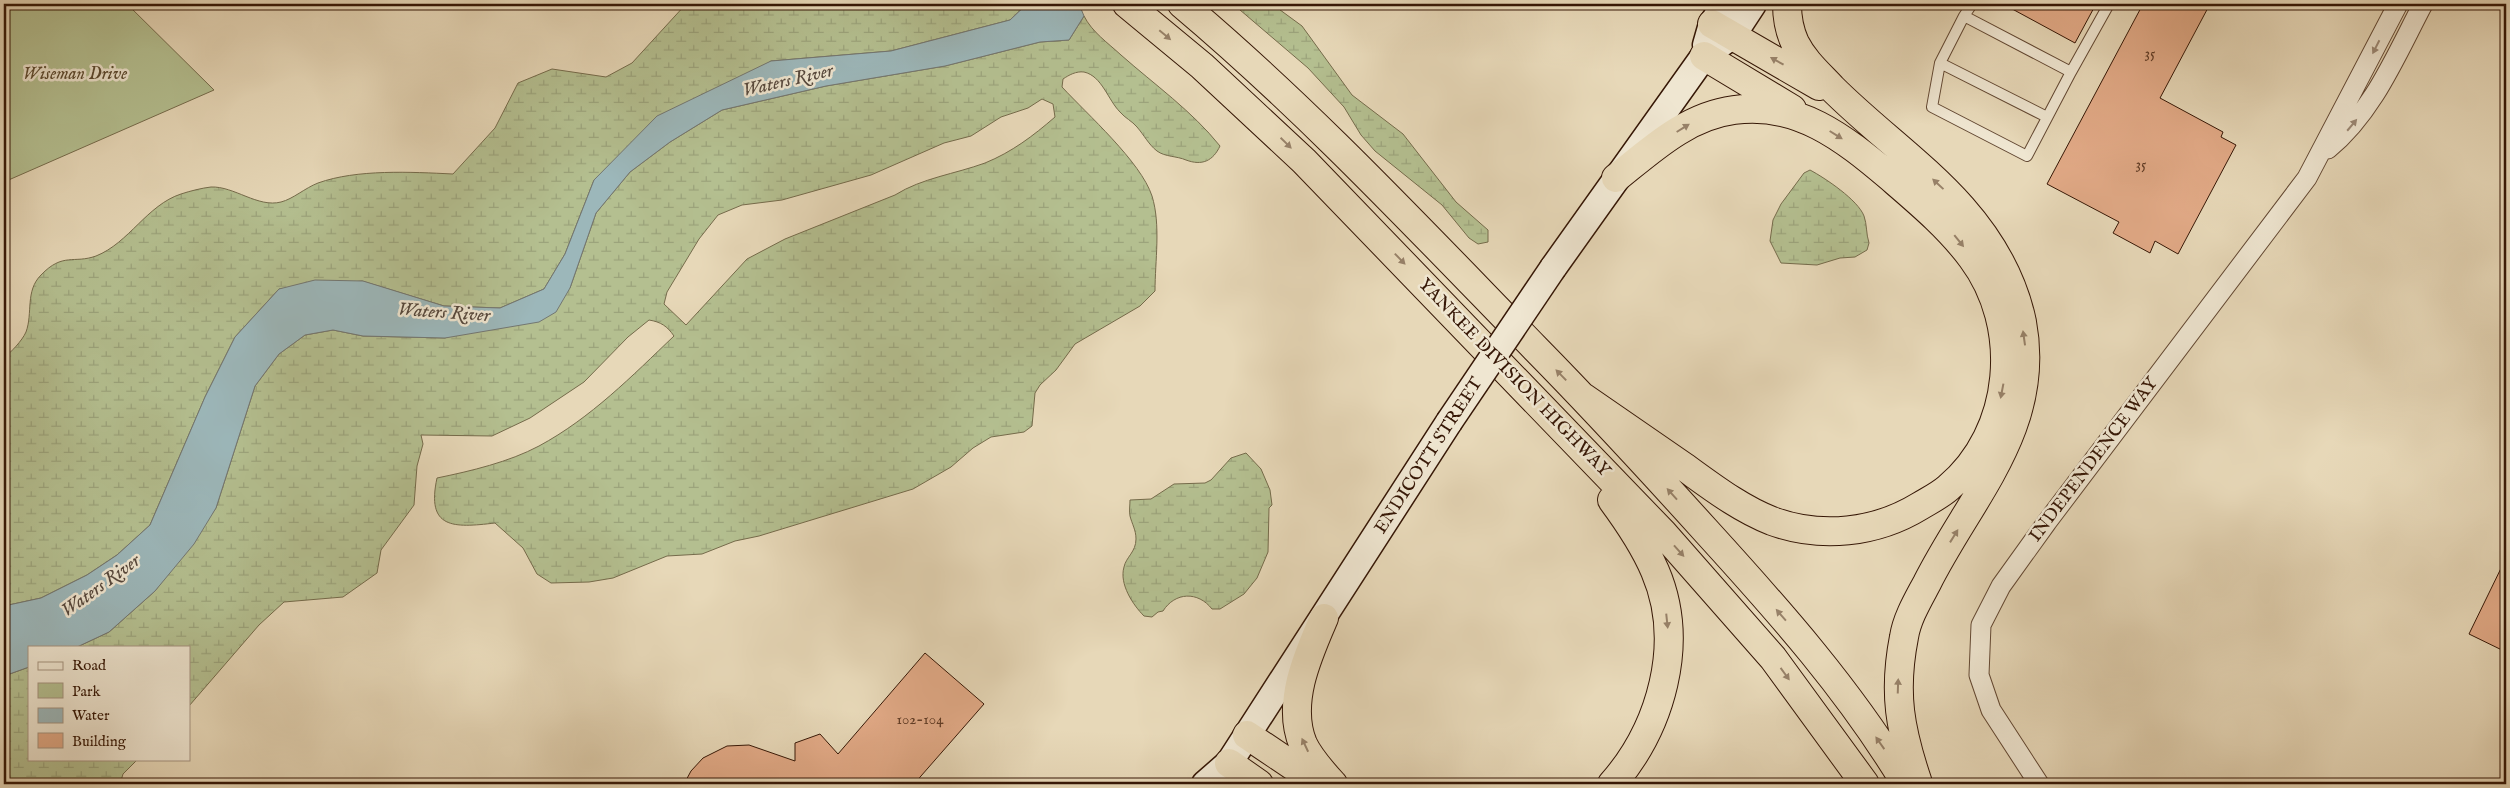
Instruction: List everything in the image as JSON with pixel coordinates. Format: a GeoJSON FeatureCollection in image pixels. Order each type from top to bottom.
{"type":"FeatureCollection","features":[{"type":"Feature","properties":{"kind":"highway","name":"YANKEE DIVISION HIGHWAY"},"geometry":{"type":"LineString","coordinates":[[1127,4],[1202,66],[1304,161],[1663,533],[1773,658],[1865,784]]}},
{"type":"Feature","properties":{"kind":"highway","name":"YANKEE DIVISION HIGHWAY"},"geometry":{"type":"LineString","coordinates":[[1182,4],[1263,73],[1328,136],[1583,398],[1749,578],[1812,652],[1853,705],[1906,784]]}},
{"type":"Feature","properties":{"kind":"highway"},"geometry":{"type":"LineString","coordinates":[[1787,4],[1787,21],[1795,43],[1807,62],[1848,104],[1938,184],[1978,228],[2004,268],[2014,293],[2026,353],[2020,410],[2006,444],[1972,506],[1933,570],[1904,634],[1898,686],[1899,718],[1919,784]]}},
{"type":"Feature","properties":{"kind":"highway"},"geometry":{"type":"LineString","coordinates":[[1723,21],[1848,104]]}},
{"type":"Feature","properties":{"kind":"highway"},"geometry":{"type":"LineString","coordinates":[[1583,398],[1746,509],[1796,528],[1827,532],[1859,530],[1884,523],[1906,515],[1948,488],[1967,468],[1984,444],[2004,390],[2004,326],[1992,291],[1968,252],[1950,231],[1864,155],[1836,135],[1704,56]]}},
{"type":"Feature","properties":{"kind":"highway"},"geometry":{"type":"LineString","coordinates":[[1616,178],[1670,136],[1694,121],[1713,114],[1755,108],[1776,109],[1806,118]]}},
{"type":"Feature","properties":{"kind":"highway"},"geometry":{"type":"LineString","coordinates":[[1561,427],[1639,538],[1656,573],[1667,617],[1669,643],[1665,680],[1658,706],[1640,747],[1612,784]]}},
{"type":"Feature","properties":{"kind":"highway"},"geometry":{"type":"LineString","coordinates":[[1324,618],[1304,668],[1297,710],[1303,744],[1315,763],[1333,784]]}},
{"type":"Feature","properties":{"kind":"highway"},"geometry":{"type":"LineString","coordinates":[[1247,735],[1320,784]]}},
{"type":"Feature","properties":{"kind":"highway"},"geometry":{"type":"LineString","coordinates":[[1227,774],[1259,784]]}},
{"type":"Feature","properties":{"kind":"main road","name":"ENDICOTT STREET"},"geometry":{"type":"LineString","coordinates":[[1205,784],[1227,774],[1247,735],[1449,422],[1553,268],[1704,56],[1723,21],[1753,4]]}},
{"type":"Feature","properties":{"kind":"street","name":"INDEPENDENCE WAY"},"geometry":{"type":"LineString","coordinates":[[2039,784],[1991,710],[1979,675],[1981,625],[2011,572],[2307,178],[2398,4]]}},
{"type":"Feature","properties":{"kind":"street","name":"INDEPENDENCE WAY"},"geometry":{"type":"LineString","coordinates":[[2317,158],[2339,140],[2371,102],[2423,4]]}},
{"type":"Feature","properties":{"kind":"lane"},"geometry":{"type":"LineString","coordinates":[[1972,4],[1940,63],[1932,107],[2027,156],[2109,4]]}},
{"type":"Feature","properties":{"kind":"lane"},"geometry":{"type":"LineString","coordinates":[[1964,16],[2071,72]]}},
{"type":"Feature","properties":{"kind":"lane"},"geometry":{"type":"LineString","coordinates":[[1940,63],[2048,117]]}},
{"type":"Feature","properties":{"kind":"green space","name":"Wiseman Drive"},"geometry":{"type":"Polygon","coordinates":[[[4,4],[127,4],[214,90],[4,182],[4,4]]]}},
{"type":"Feature","properties":{"kind":"green space"},"geometry":{"type":"Polygon","coordinates":[[[686,4],[1027,4],[1010,20],[891,51],[771,61],[594,180],[565,254],[544,289],[500,308],[444,306],[362,281],[279,289],[235,337],[205,397],[150,525],[117,555],[87,575],[41,598],[4,606],[4,358],[19,343],[26,332],[31,295],[36,281],[41,275],[56,263],[96,256],[108,250],[158,206],[169,199],[196,190],[211,187],[220,188],[255,200],[272,203],[286,201],[318,183],[350,175],[384,172],[453,174],[495,128],[518,83],[552,69],[606,77],[632,63],[686,4]]]}},
{"type":"Feature","properties":{"kind":"green space"},"geometry":{"type":"Polygon","coordinates":[[[1233,4],[1272,4],[1302,26],[1352,95],[1403,134],[1456,202],[1488,230],[1488,242],[1478,244],[1469,238],[1442,205],[1375,151],[1361,135],[1344,107],[1308,68],[1233,4]]]}},
{"type":"Feature","properties":{"kind":"green space"},"geometry":{"type":"Polygon","coordinates":[[[1084,16],[1101,37],[1198,121],[1220,146],[1210,159],[1202,162],[1192,162],[1160,153],[1151,146],[1135,125],[1120,112],[1096,78],[1081,72],[1063,79],[1062,87],[1099,124],[1137,168],[1152,196],[1157,231],[1155,291],[1140,306],[1075,344],[1056,370],[1040,385],[1035,393],[1032,426],[1024,432],[991,437],[973,448],[951,467],[913,489],[759,536],[735,541],[702,554],[667,556],[613,578],[589,582],[551,583],[537,574],[523,548],[495,523],[480,525],[455,524],[446,522],[439,516],[435,495],[437,478],[503,461],[527,452],[558,435],[610,396],[674,336],[663,325],[649,320],[628,337],[584,382],[530,418],[492,436],[421,435],[423,444],[417,466],[414,505],[381,550],[377,573],[343,597],[284,602],[259,625],[190,705],[190,646],[79,646],[109,632],[155,591],[216,508],[255,386],[279,354],[305,335],[333,330],[363,336],[445,338],[570,288],[596,213],[630,172],[670,142],[722,110],[826,86],[945,66],[1040,42],[1069,40],[1084,16]],[[1042,99],[1028,108],[1001,117],[971,136],[944,143],[871,175],[782,200],[742,205],[718,215],[699,239],[667,292],[664,304],[686,325],[747,259],[785,239],[895,195],[916,184],[995,159],[1022,143],[1055,117],[1053,104],[1042,99]]]}},
{"type":"Feature","properties":{"kind":"green space"},"geometry":{"type":"Polygon","coordinates":[[[1810,170],[1840,190],[1861,210],[1865,219],[1869,243],[1867,250],[1855,257],[1840,258],[1817,265],[1781,263],[1770,241],[1773,220],[1781,204],[1804,173],[1810,170]]]}},
{"type":"Feature","properties":{"kind":"green space"},"geometry":{"type":"Polygon","coordinates":[[[1246,453],[1261,469],[1270,490],[1272,505],[1269,508],[1268,552],[1257,578],[1244,594],[1220,609],[1212,609],[1200,599],[1187,596],[1174,600],[1163,611],[1158,612],[1152,617],[1144,616],[1128,594],[1123,580],[1124,567],[1136,544],[1135,530],[1130,516],[1130,500],[1151,499],[1174,484],[1205,483],[1211,480],[1231,458],[1246,453]]]}},
{"type":"Feature","properties":{"kind":"green space"},"geometry":{"type":"Polygon","coordinates":[[[28,667],[28,760],[137,760],[123,774],[120,784],[4,784],[4,676],[28,667]]]}},
{"type":"Feature","properties":{"kind":"water","name":"Waters River"},"geometry":{"type":"Polygon","coordinates":[[[1027,4],[1079,4],[1084,16],[1069,40],[1040,42],[945,66],[826,86],[722,110],[670,142],[630,172],[596,213],[570,288],[556,312],[539,322],[445,338],[363,336],[333,330],[305,335],[279,354],[255,386],[216,508],[194,544],[155,591],[109,632],[79,646],[28,646],[28,667],[4,676],[4,606],[41,598],[87,575],[117,555],[150,525],[205,397],[235,337],[279,289],[315,280],[363,281],[444,306],[500,308],[544,289],[565,254],[594,180],[657,116],[771,61],[891,51],[1010,20],[1027,4]]]}},
{"type":"Feature","properties":{"kind":"building"},"geometry":{"type":"Polygon","coordinates":[[[2003,4],[2096,4],[2075,43],[2003,4]]]}},
{"type":"Feature","properties":{"kind":"building"},"geometry":{"type":"Polygon","coordinates":[[[2143,4],[2210,4],[2160,98],[2223,132],[2221,137],[2236,145],[2178,254],[2155,241],[2150,253],[2113,233],[2119,222],[2047,184],[2143,4]]]}},
{"type":"Feature","properties":{"kind":"building"},"geometry":{"type":"Polygon","coordinates":[[[2506,558],[2506,652],[2469,634],[2506,558]]]}},
{"type":"Feature","properties":{"kind":"building"},"geometry":{"type":"Polygon","coordinates":[[[925,653],[984,704],[914,784],[684,784],[691,771],[703,758],[727,746],[749,745],[795,761],[795,743],[820,734],[838,754],[925,653]]]}}]}
